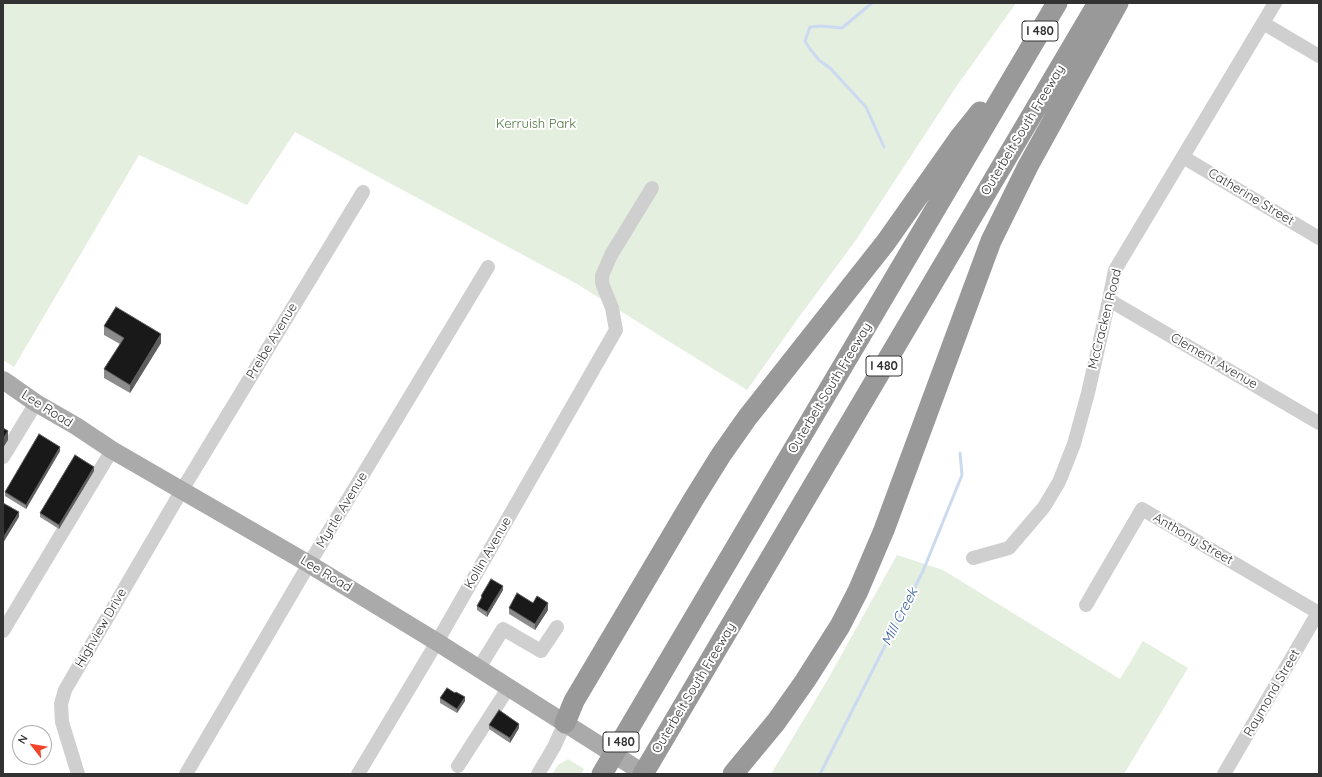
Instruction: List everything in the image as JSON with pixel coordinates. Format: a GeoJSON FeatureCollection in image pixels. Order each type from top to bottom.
{"type":"FeatureCollection","features":[{"type":"Feature","properties":{"kind":"highway","name":"Outerbelt South Freeway"},"geometry":{"type":"LineString","coordinates":[[602,774],[1057,3]]}},
{"type":"Feature","properties":{"kind":"highway","name":"Outerbelt South Freeway"},"geometry":{"type":"LineString","coordinates":[[644,774],[1098,3]]}},
{"type":"Feature","properties":{"kind":"highway"},"geometry":{"type":"LineString","coordinates":[[733,774],[776,722],[805,681],[840,626],[858,591],[884,530],[991,241],[1024,173],[1118,3]]}},
{"type":"Feature","properties":{"kind":"highway"},"geometry":{"type":"LineString","coordinates":[[565,723],[574,701],[689,506],[721,455],[747,418],[904,218],[960,136],[1024,59]]}},
{"type":"Feature","properties":{"kind":"main road","name":"Lee Road"},"geometry":{"type":"LineString","coordinates":[[3,380],[112,450],[309,564],[437,642],[644,774]]}},
{"type":"Feature","properties":{"kind":"street","name":"McCracken Road"},"geometry":{"type":"LineString","coordinates":[[973,558],[1009,548],[1044,507],[1059,482],[1074,444],[1088,393],[1109,300],[1114,270],[1275,3]]}},
{"type":"Feature","properties":{"kind":"street"},"geometry":{"type":"LineString","coordinates":[[1264,23],[1319,56]]}},
{"type":"Feature","properties":{"kind":"street","name":"Catherine Street"},"geometry":{"type":"LineString","coordinates":[[1183,157],[1319,238]]}},
{"type":"Feature","properties":{"kind":"street","name":"Kollin Avenue"},"geometry":{"type":"LineString","coordinates":[[358,774],[437,642],[616,330],[612,308],[602,283],[602,276],[611,254],[652,188]]}},
{"type":"Feature","properties":{"kind":"street","name":"Preibe Avenue"},"geometry":{"type":"LineString","coordinates":[[182,490],[363,192]]}},
{"type":"Feature","properties":{"kind":"street","name":"Myrtle Avenue"},"geometry":{"type":"LineString","coordinates":[[186,774],[309,564],[488,267]]}},
{"type":"Feature","properties":{"kind":"street","name":"Clement Avenue"},"geometry":{"type":"LineString","coordinates":[[1109,300],[1319,423]]}},
{"type":"Feature","properties":{"kind":"street"},"geometry":{"type":"LineString","coordinates":[[3,457],[36,402]]}},
{"type":"Feature","properties":{"kind":"street"},"geometry":{"type":"LineString","coordinates":[[3,631],[112,450]]}},
{"type":"Feature","properties":{"kind":"street","name":"Highview Drive"},"geometry":{"type":"LineString","coordinates":[[78,774],[62,722],[61,704],[65,690],[182,490]]}},
{"type":"Feature","properties":{"kind":"street","name":"Anthony Street"},"geometry":{"type":"LineString","coordinates":[[1086,605],[1142,509],[1319,612]]}},
{"type":"Feature","properties":{"kind":"street","name":"Raymond Street"},"geometry":{"type":"LineString","coordinates":[[1224,774],[1319,612]]}},
{"type":"Feature","properties":{"kind":"street"},"geometry":{"type":"LineString","coordinates":[[479,668],[503,629],[541,651],[557,627]]}},
{"type":"Feature","properties":{"kind":"street"},"geometry":{"type":"LineString","coordinates":[[458,766],[509,687]]}},
{"type":"Feature","properties":{"kind":"street"},"geometry":{"type":"LineString","coordinates":[[538,774],[554,747],[565,723]]}},
{"type":"Feature","properties":{"kind":"green space","name":"Kerruish Park"},"geometry":{"type":"Polygon","coordinates":[[[3,3],[1016,3],[956,87],[856,240],[747,390],[577,284],[295,132],[247,205],[139,155],[14,367],[3,360],[3,3]]]}},
{"type":"Feature","properties":{"kind":"green space"},"geometry":{"type":"Polygon","coordinates":[[[897,555],[943,570],[1120,679],[1143,641],[1188,668],[1124,774],[771,774],[828,679],[897,555]]]}},
{"type":"Feature","properties":{"kind":"green space"},"geometry":{"type":"Polygon","coordinates":[[[568,759],[584,769],[581,774],[552,774],[558,765],[568,759]]]}},
{"type":"Feature","properties":{"kind":"building"},"geometry":{"type":"Polygon","coordinates":[[[116,307],[161,334],[130,385],[104,369],[124,338],[104,326],[116,307]]]}},
{"type":"Feature","properties":{"kind":"building"},"geometry":{"type":"Polygon","coordinates":[[[3,428],[8,431],[3,439],[3,428]]]}},
{"type":"Feature","properties":{"kind":"building"},"geometry":{"type":"Polygon","coordinates":[[[39,434],[60,447],[26,505],[5,492],[39,434]]]}},
{"type":"Feature","properties":{"kind":"building"},"geometry":{"type":"Polygon","coordinates":[[[75,455],[94,467],[59,525],[40,513],[75,455]]]}},
{"type":"Feature","properties":{"kind":"building"},"geometry":{"type":"Polygon","coordinates":[[[3,503],[19,512],[3,538],[3,503]]]}},
{"type":"Feature","properties":{"kind":"building"},"geometry":{"type":"Polygon","coordinates":[[[491,579],[503,586],[487,612],[477,606],[491,579]]]}},
{"type":"Feature","properties":{"kind":"building"},"geometry":{"type":"Polygon","coordinates":[[[517,593],[533,603],[537,596],[548,603],[535,624],[509,608],[517,593]]]}},
{"type":"Feature","properties":{"kind":"building"},"geometry":{"type":"Polygon","coordinates":[[[447,688],[465,697],[457,709],[440,698],[447,688]]]}},
{"type":"Feature","properties":{"kind":"building"},"geometry":{"type":"Polygon","coordinates":[[[499,710],[519,724],[510,738],[489,725],[499,710]]]}},
{"type":"Feature","properties":{"kind":"waterway"},"geometry":{"type":"LineString","coordinates":[[872,3],[842,28],[821,26],[810,27],[805,41],[819,60],[830,68],[866,107],[884,147]]}},
{"type":"Feature","properties":{"kind":"waterway","name":"Mill Creek"},"geometry":{"type":"LineString","coordinates":[[820,774],[923,571],[962,475],[960,453]]}}]}
